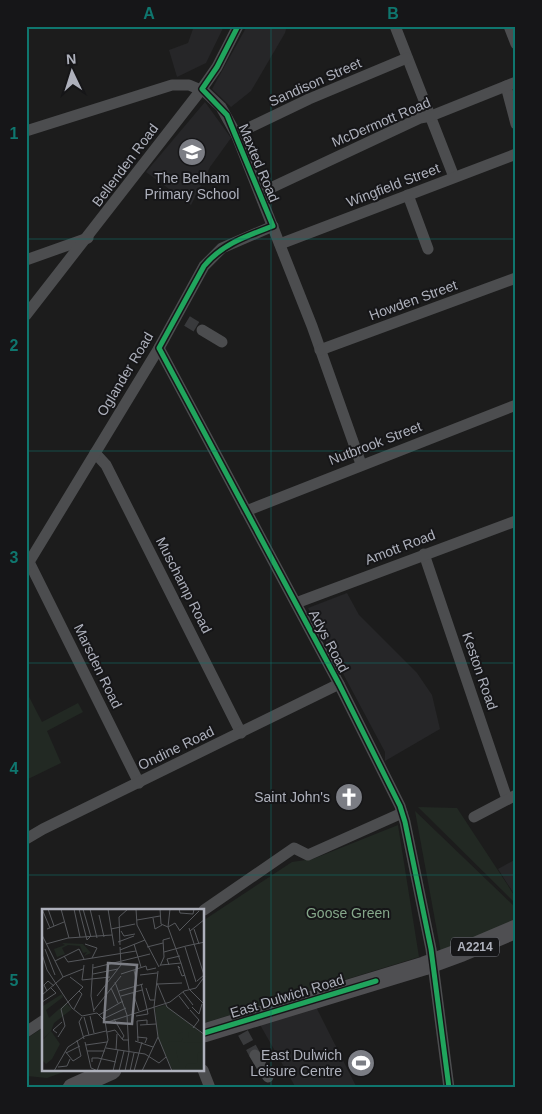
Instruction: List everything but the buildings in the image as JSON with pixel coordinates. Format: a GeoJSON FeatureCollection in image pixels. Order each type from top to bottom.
{"type":"FeatureCollection","features":[{"type":"Feature","properties":{"kind":"main road","name":"East Dulwich Road"},"geometry":{"type":"LineString","coordinates":[[205,1033],[238,1028],[433,963],[516,929]]}},
{"type":"Feature","properties":{"kind":"main road"},"geometry":{"type":"LineString","coordinates":[[72,1088],[108,1072]]}},
{"type":"Feature","properties":{"kind":"street","name":"Bellenden Road"},"geometry":{"type":"LineString","coordinates":[[26,315],[89,238],[201,90],[217,67],[238,26]]}},
{"type":"Feature","properties":{"kind":"street"},"geometry":{"type":"LineString","coordinates":[[395,26],[454,177]]}},
{"type":"Feature","properties":{"kind":"street"},"geometry":{"type":"LineString","coordinates":[[509,26],[516,44]]}},
{"type":"Feature","properties":{"kind":"street","name":"Sandison Street"},"geometry":{"type":"LineString","coordinates":[[236,134],[407,58]]}},
{"type":"Feature","properties":{"kind":"street"},"geometry":{"type":"LineString","coordinates":[[511,84],[516,124]]}},
{"type":"Feature","properties":{"kind":"street","name":"McDermott Road"},"geometry":{"type":"LineString","coordinates":[[260,193],[400,127],[511,84]]}},
{"type":"Feature","properties":{"kind":"street"},"geometry":{"type":"LineString","coordinates":[[26,131],[172,85],[189,85],[201,90]]}},
{"type":"Feature","properties":{"kind":"street","name":"Maxted Road"},"geometry":{"type":"LineString","coordinates":[[201,90],[221,107],[236,134],[280,244],[361,464]]}},
{"type":"Feature","properties":{"kind":"street","name":"Wingfield Street"},"geometry":{"type":"LineString","coordinates":[[280,244],[516,154]]}},
{"type":"Feature","properties":{"kind":"street"},"geometry":{"type":"LineString","coordinates":[[408,195],[428,249]]}},
{"type":"Feature","properties":{"kind":"street","name":"Oglander Road"},"geometry":{"type":"LineString","coordinates":[[28,564],[158,348],[182,318],[204,266],[212,256],[241,238],[273,226]]}},
{"type":"Feature","properties":{"kind":"street"},"geometry":{"type":"LineString","coordinates":[[26,260],[89,238]]}},
{"type":"Feature","properties":{"kind":"street","name":"Howden Street"},"geometry":{"type":"LineString","coordinates":[[320,350],[516,278]]}},
{"type":"Feature","properties":{"kind":"street"},"geometry":{"type":"LineString","coordinates":[[202,330],[222,342]]}},
{"type":"Feature","properties":{"kind":"street","name":"Adys Road"},"geometry":{"type":"LineString","coordinates":[[158,348],[339,684],[402,813],[433,963],[449,1088]]}},
{"type":"Feature","properties":{"kind":"street","name":"Nutbrook Street"},"geometry":{"type":"LineString","coordinates":[[246,511],[361,464],[516,405]]}},
{"type":"Feature","properties":{"kind":"street","name":"Muschamp Road"},"geometry":{"type":"LineString","coordinates":[[95,453],[106,465],[241,733]]}},
{"type":"Feature","properties":{"kind":"street","name":"Amott Road"},"geometry":{"type":"LineString","coordinates":[[296,603],[424,554],[515,525]]}},
{"type":"Feature","properties":{"kind":"street","name":"Keston Road"},"geometry":{"type":"LineString","coordinates":[[424,554],[512,797]]}},
{"type":"Feature","properties":{"kind":"street","name":"Marsden Road"},"geometry":{"type":"LineString","coordinates":[[28,564],[139,783]]}},
{"type":"Feature","properties":{"kind":"street","name":"Ondine Road"},"geometry":{"type":"LineString","coordinates":[[26,839],[43,828],[139,783],[339,684]]}},
{"type":"Feature","properties":{"kind":"street"},"geometry":{"type":"LineString","coordinates":[[474,817],[512,797]]}},
{"type":"Feature","properties":{"kind":"street"},"geometry":{"type":"LineString","coordinates":[[205,909],[294,848],[308,854],[402,813]]}},
{"type":"Feature","properties":{"kind":"street"},"geometry":{"type":"LineString","coordinates":[[26,1032],[42,1021]]}},
{"type":"Feature","properties":{"kind":"street"},"geometry":{"type":"LineString","coordinates":[[255,1055],[268,1077]]}},
{"type":"Feature","properties":{"kind":"street"},"geometry":{"type":"LineString","coordinates":[[204,1072],[210,1088]]}},
{"type":"Feature","properties":{"kind":"shaded area"},"geometry":{"type":"Polygon","coordinates":[[[194,26],[224,26],[206,63],[177,77],[169,50],[188,43],[194,26]]]}},
{"type":"Feature","properties":{"kind":"shaded area"},"geometry":{"type":"Polygon","coordinates":[[[247,26],[287,26],[285,33],[251,91],[231,107],[212,89],[247,26]]]}},
{"type":"Feature","properties":{"kind":"shaded area","name":"The Belham Primary School"},"geometry":{"type":"Polygon","coordinates":[[[205,102],[231,138],[210,167],[191,205],[146,172],[205,102]]]}},
{"type":"Feature","properties":{"kind":"shaded area"},"geometry":{"type":"Polygon","coordinates":[[[347,593],[359,615],[417,673],[432,695],[440,729],[385,761],[385,752],[308,608],[347,593]]]}},
{"type":"Feature","properties":{"kind":"shaded area"},"geometry":{"type":"Polygon","coordinates":[[[516,859],[516,897],[498,869],[516,859]]]}},
{"type":"Feature","properties":{"kind":"shaded area"},"geometry":{"type":"Polygon","coordinates":[[[316,1007],[357,1088],[296,1088],[259,1023],[316,1007]]]}},
{"type":"Feature","properties":{"kind":"green space"},"geometry":{"type":"Polygon","coordinates":[[[26,691],[42,722],[78,703],[83,712],[47,731],[61,763],[26,780],[26,691]]]}},
{"type":"Feature","properties":{"kind":"green space"},"geometry":{"type":"Polygon","coordinates":[[[418,807],[457,808],[516,898],[516,904],[418,807]]]}},
{"type":"Feature","properties":{"kind":"green space"},"geometry":{"type":"Polygon","coordinates":[[[415,811],[516,908],[516,919],[441,953],[415,811]]]}},
{"type":"Feature","properties":{"kind":"green space","name":"Goose Green"},"geometry":{"type":"Polygon","coordinates":[[[398,825],[419,957],[205,1023],[205,919],[292,862],[313,859],[398,825]]]}},
{"type":"Feature","properties":{"kind":"green space"},"geometry":{"type":"Polygon","coordinates":[[[42,1028],[42,1072],[64,1072],[47,1078],[27,1076],[26,1039],[42,1028]]]}},
{"type":"Feature","properties":{"kind":"tunnel"},"geometry":{"type":"LineString","coordinates":[[187,321],[202,330]]}},
{"type":"Feature","properties":{"kind":"tunnel"},"geometry":{"type":"LineString","coordinates":[[243,1033],[255,1055]]}},
{"type":"Feature","properties":{"kind":"cycle path"},"geometry":{"type":"LineString","coordinates":[[238,26],[217,67],[202,89],[227,115],[273,226],[227,246],[211,258],[204,266],[159,348],[339,684],[400,806],[431,949],[449,1088]]}},
{"type":"Feature","properties":{"kind":"cycle path"},"geometry":{"type":"LineString","coordinates":[[205,1033],[376,981]]}},
{"type":"Feature","properties":{"kind":"place","name":"The Belham Primary School"},"geometry":{"type":"Point","coordinates":[192,152]}},
{"type":"Feature","properties":{"kind":"place","name":"Saint John's"},"geometry":{"type":"Point","coordinates":[349,797]}},
{"type":"Feature","properties":{"kind":"place","name":"East Dulwich Leisure Centre"},"geometry":{"type":"Point","coordinates":[361,1063]}}]}
